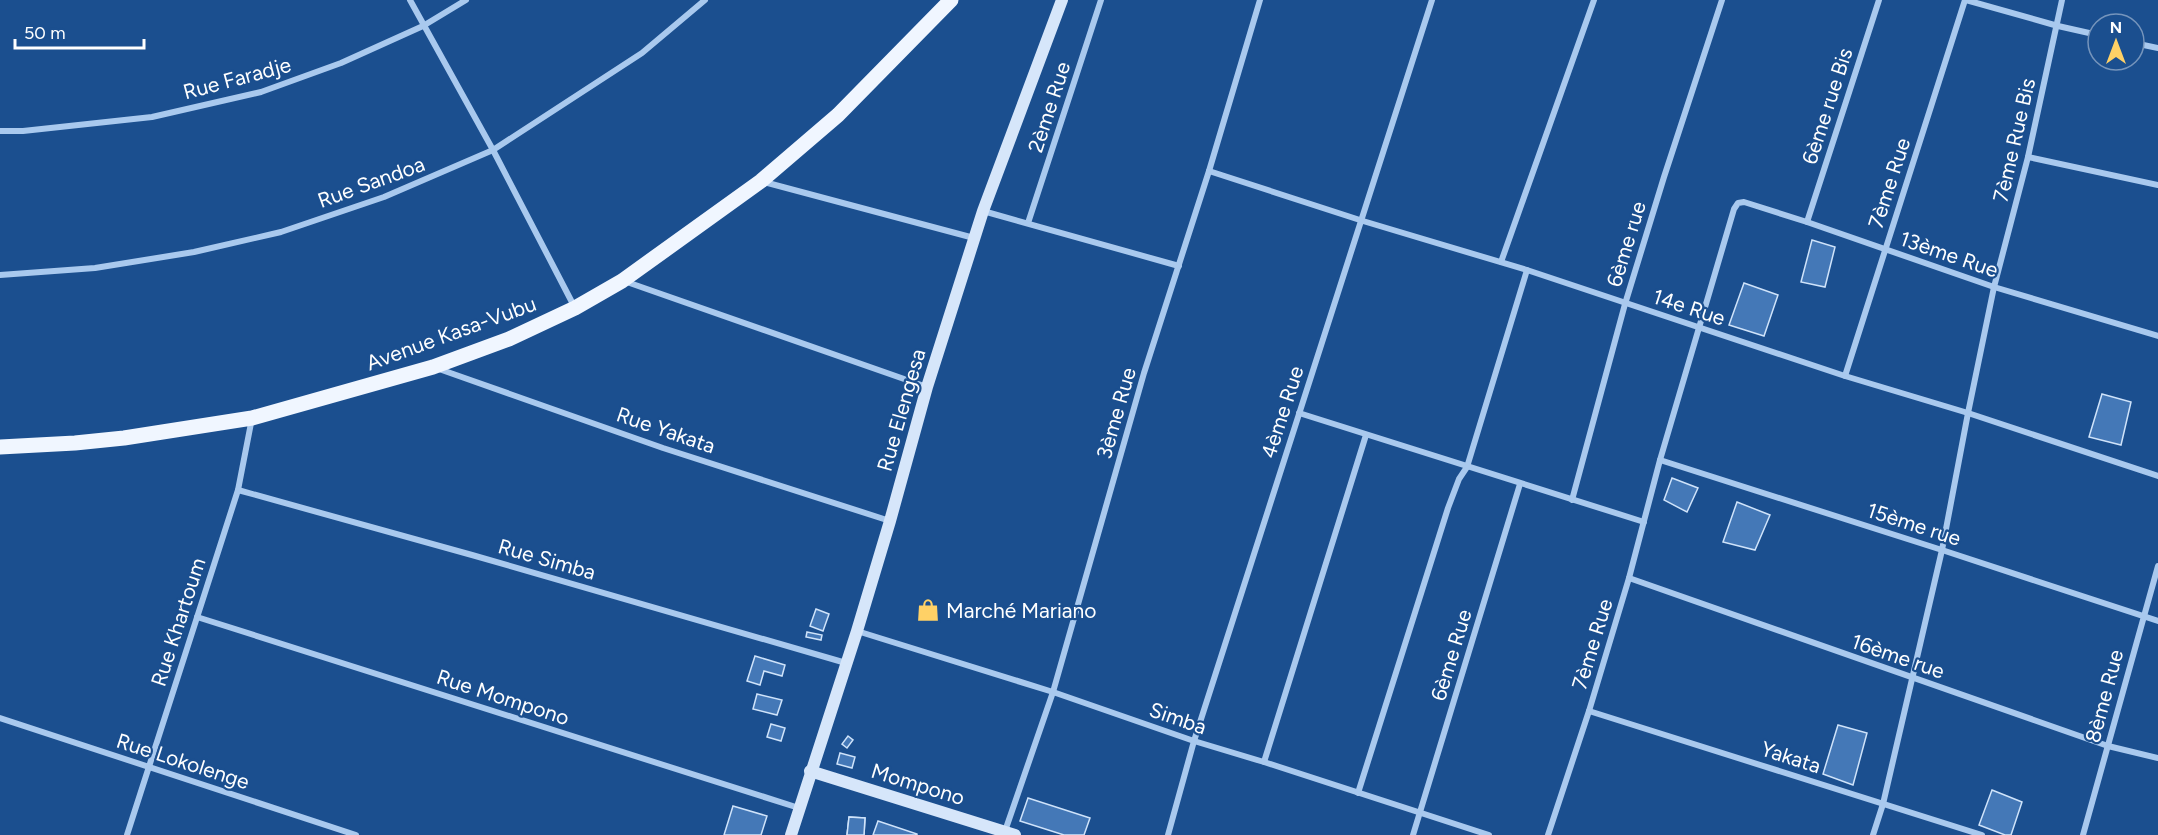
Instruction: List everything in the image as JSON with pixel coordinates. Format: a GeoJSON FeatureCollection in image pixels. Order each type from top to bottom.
{"type":"FeatureCollection","features":[{"type":"Feature","properties":{"kind":"main road","name":"Avenue Kasa-Vubu"},"geometry":{"type":"LineString","coordinates":[[0,447],[124,438],[252,418],[433,367],[509,339],[575,308],[622,281],[761,181],[838,115],[951,0]]}},
{"type":"Feature","properties":{"kind":"street"},"geometry":{"type":"LineString","coordinates":[[410,0],[493,150],[575,308]]}},
{"type":"Feature","properties":{"kind":"street","name":"Rue Faradje"},"geometry":{"type":"LineString","coordinates":[[0,130],[23,131],[152,117],[261,92],[341,63],[423,26],[466,0]]}},
{"type":"Feature","properties":{"kind":"street","name":"Rue Sandoa"},"geometry":{"type":"LineString","coordinates":[[0,275],[95,268],[194,252],[281,232],[384,197],[493,150],[642,53],[705,0]]}},
{"type":"Feature","properties":{"kind":"street","name":"Rue Elengesa"},"geometry":{"type":"LineString","coordinates":[[791,835],[857,631],[927,387],[983,211],[1062,0]]}},
{"type":"Feature","properties":{"kind":"street","name":"2ème Rue"},"geometry":{"type":"LineString","coordinates":[[1028,223],[1101,0]]}},
{"type":"Feature","properties":{"kind":"street","name":"3ème Rue"},"geometry":{"type":"LineString","coordinates":[[1008,834],[1053,692],[1144,373],[1209,171],[1260,0]]}},
{"type":"Feature","properties":{"kind":"street","name":"4ème Rue"},"geometry":{"type":"LineString","coordinates":[[1168,835],[1194,741],[1432,0]]}},
{"type":"Feature","properties":{"kind":"street"},"geometry":{"type":"LineString","coordinates":[[1501,262],[1594,0]]}},
{"type":"Feature","properties":{"kind":"street","name":"6ème rue"},"geometry":{"type":"LineString","coordinates":[[1572,500],[1664,177],[1722,0]]}},
{"type":"Feature","properties":{"kind":"street","name":"6ème rue Bis"},"geometry":{"type":"LineString","coordinates":[[1807,222],[1879,0]]}},
{"type":"Feature","properties":{"kind":"street"},"geometry":{"type":"LineString","coordinates":[[1965,0],[2086,32]]}},
{"type":"Feature","properties":{"kind":"street","name":"7ème Rue"},"geometry":{"type":"LineString","coordinates":[[1845,376],[1965,0]]}},
{"type":"Feature","properties":{"kind":"street","name":"7ème Rue Bis"},"geometry":{"type":"LineString","coordinates":[[1873,835],[1883,804],[1942,550],[1995,287],[2028,156],[2062,0]]}},
{"type":"Feature","properties":{"kind":"street"},"geometry":{"type":"LineString","coordinates":[[2028,156],[2158,185]]}},
{"type":"Feature","properties":{"kind":"street","name":"14e Rue"},"geometry":{"type":"LineString","coordinates":[[1209,171],[1362,221],[1527,270],[1845,376],[1968,413],[2158,476]]}},
{"type":"Feature","properties":{"kind":"street"},"geometry":{"type":"LineString","coordinates":[[761,181],[975,238]]}},
{"type":"Feature","properties":{"kind":"street","name":"13ème Rue"},"geometry":{"type":"LineString","coordinates":[[1734,209],[1738,203],[1744,202],[1995,287],[2158,336]]}},
{"type":"Feature","properties":{"kind":"street","name":"7ème Rue"},"geometry":{"type":"LineString","coordinates":[[1548,835],[1589,711],[1629,578],[1660,460],[1734,209]]}},
{"type":"Feature","properties":{"kind":"street"},"geometry":{"type":"LineString","coordinates":[[983,211],[1179,266]]}},
{"type":"Feature","properties":{"kind":"street"},"geometry":{"type":"LineString","coordinates":[[1359,793],[1448,508],[1459,479],[1467,467],[1527,270]]}},
{"type":"Feature","properties":{"kind":"street"},"geometry":{"type":"LineString","coordinates":[[622,281],[927,387]]}},
{"type":"Feature","properties":{"kind":"street","name":"Rue Yakata"},"geometry":{"type":"LineString","coordinates":[[433,367],[663,448],[890,521]]}},
{"type":"Feature","properties":{"kind":"street"},"geometry":{"type":"LineString","coordinates":[[1299,413],[1644,522]]}},
{"type":"Feature","properties":{"kind":"street","name":"Rue Khartoum"},"geometry":{"type":"LineString","coordinates":[[126,835],[238,490],[252,418]]}},
{"type":"Feature","properties":{"kind":"street"},"geometry":{"type":"LineString","coordinates":[[1264,762],[1366,435]]}},
{"type":"Feature","properties":{"kind":"street","name":"15ème rue"},"geometry":{"type":"LineString","coordinates":[[1660,460],[2158,621]]}},
{"type":"Feature","properties":{"kind":"street","name":"6ème Rue"},"geometry":{"type":"LineString","coordinates":[[1413,835],[1520,484]]}},
{"type":"Feature","properties":{"kind":"street","name":"Rue Simba"},"geometry":{"type":"LineString","coordinates":[[238,490],[846,663]]}},
{"type":"Feature","properties":{"kind":"street","name":"8ème Rue"},"geometry":{"type":"LineString","coordinates":[[2083,835],[2158,566]]}},
{"type":"Feature","properties":{"kind":"street","name":"16ème rue"},"geometry":{"type":"LineString","coordinates":[[1629,578],[2108,746],[2158,758]]}},
{"type":"Feature","properties":{"kind":"street","name":"Rue Mompono"},"geometry":{"type":"LineString","coordinates":[[197,617],[799,808]]}},
{"type":"Feature","properties":{"kind":"street","name":"Simba"},"geometry":{"type":"LineString","coordinates":[[857,631],[1053,692],[1194,741],[1489,835]]}},
{"type":"Feature","properties":{"kind":"street","name":"Yakata"},"geometry":{"type":"LineString","coordinates":[[1589,711],[1982,835]]}},
{"type":"Feature","properties":{"kind":"street","name":"Rue Lokolenge"},"geometry":{"type":"LineString","coordinates":[[0,718],[356,835]]}},
{"type":"Feature","properties":{"kind":"street","name":"Mompono"},"geometry":{"type":"LineString","coordinates":[[810,771],[1008,834]]}},
{"type":"Feature","properties":{"kind":"building"},"geometry":{"type":"Polygon","coordinates":[[[1812,240],[1835,247],[1825,287],[1801,282],[1812,240]]]}},
{"type":"Feature","properties":{"kind":"building"},"geometry":{"type":"Polygon","coordinates":[[[1744,283],[1778,295],[1764,336],[1729,325],[1744,283]]]}},
{"type":"Feature","properties":{"kind":"building"},"geometry":{"type":"Polygon","coordinates":[[[2102,394],[2131,402],[2121,445],[2089,437],[2102,394]]]}},
{"type":"Feature","properties":{"kind":"building"},"geometry":{"type":"Polygon","coordinates":[[[1672,478],[1698,488],[1687,512],[1664,500],[1672,478]]]}},
{"type":"Feature","properties":{"kind":"building"},"geometry":{"type":"Polygon","coordinates":[[[1737,502],[1770,515],[1755,550],[1723,542],[1737,502]]]}},
{"type":"Feature","properties":{"kind":"building"},"geometry":{"type":"Polygon","coordinates":[[[816,609],[829,614],[823,631],[810,626],[816,609]]]}},
{"type":"Feature","properties":{"kind":"building"},"geometry":{"type":"Polygon","coordinates":[[[807,632],[822,635],[821,640],[806,637],[807,632]]]}},
{"type":"Feature","properties":{"kind":"building"},"geometry":{"type":"Polygon","coordinates":[[[755,656],[785,665],[782,676],[764,671],[760,685],[747,681],[755,656]]]}},
{"type":"Feature","properties":{"kind":"building"},"geometry":{"type":"Polygon","coordinates":[[[757,694],[782,700],[777,715],[753,709],[757,694]]]}},
{"type":"Feature","properties":{"kind":"building"},"geometry":{"type":"Polygon","coordinates":[[[771,724],[785,728],[781,741],[767,737],[771,724]]]}},
{"type":"Feature","properties":{"kind":"building"},"geometry":{"type":"Polygon","coordinates":[[[1838,725],[1867,733],[1853,785],[1823,774],[1838,725]]]}},
{"type":"Feature","properties":{"kind":"building"},"geometry":{"type":"Polygon","coordinates":[[[848,736],[853,740],[847,748],[842,744],[848,736]]]}},
{"type":"Feature","properties":{"kind":"building"},"geometry":{"type":"Polygon","coordinates":[[[840,753],[855,757],[852,768],[837,764],[840,753]]]}},
{"type":"Feature","properties":{"kind":"building"},"geometry":{"type":"Polygon","coordinates":[[[1992,790],[2022,802],[2011,835],[1979,825],[1992,790]]]}},
{"type":"Feature","properties":{"kind":"building"},"geometry":{"type":"Polygon","coordinates":[[[1028,798],[1090,818],[1084,835],[1064,835],[1020,821],[1028,798]]]}},
{"type":"Feature","properties":{"kind":"building"},"geometry":{"type":"Polygon","coordinates":[[[733,806],[767,816],[761,835],[724,835],[733,806]]]}},
{"type":"Feature","properties":{"kind":"building"},"geometry":{"type":"Polygon","coordinates":[[[849,817],[865,818],[864,835],[847,835],[849,817]]]}},
{"type":"Feature","properties":{"kind":"building"},"geometry":{"type":"Polygon","coordinates":[[[849,817],[865,818],[864,835],[847,835],[849,817]]]}},
{"type":"Feature","properties":{"kind":"building"},"geometry":{"type":"Polygon","coordinates":[[[878,821],[917,834],[917,835],[873,835],[878,821]]]}},
{"type":"Feature","properties":{"kind":"place","name":"Marché Mariano"},"geometry":{"type":"Point","coordinates":[928,610]}}]}
